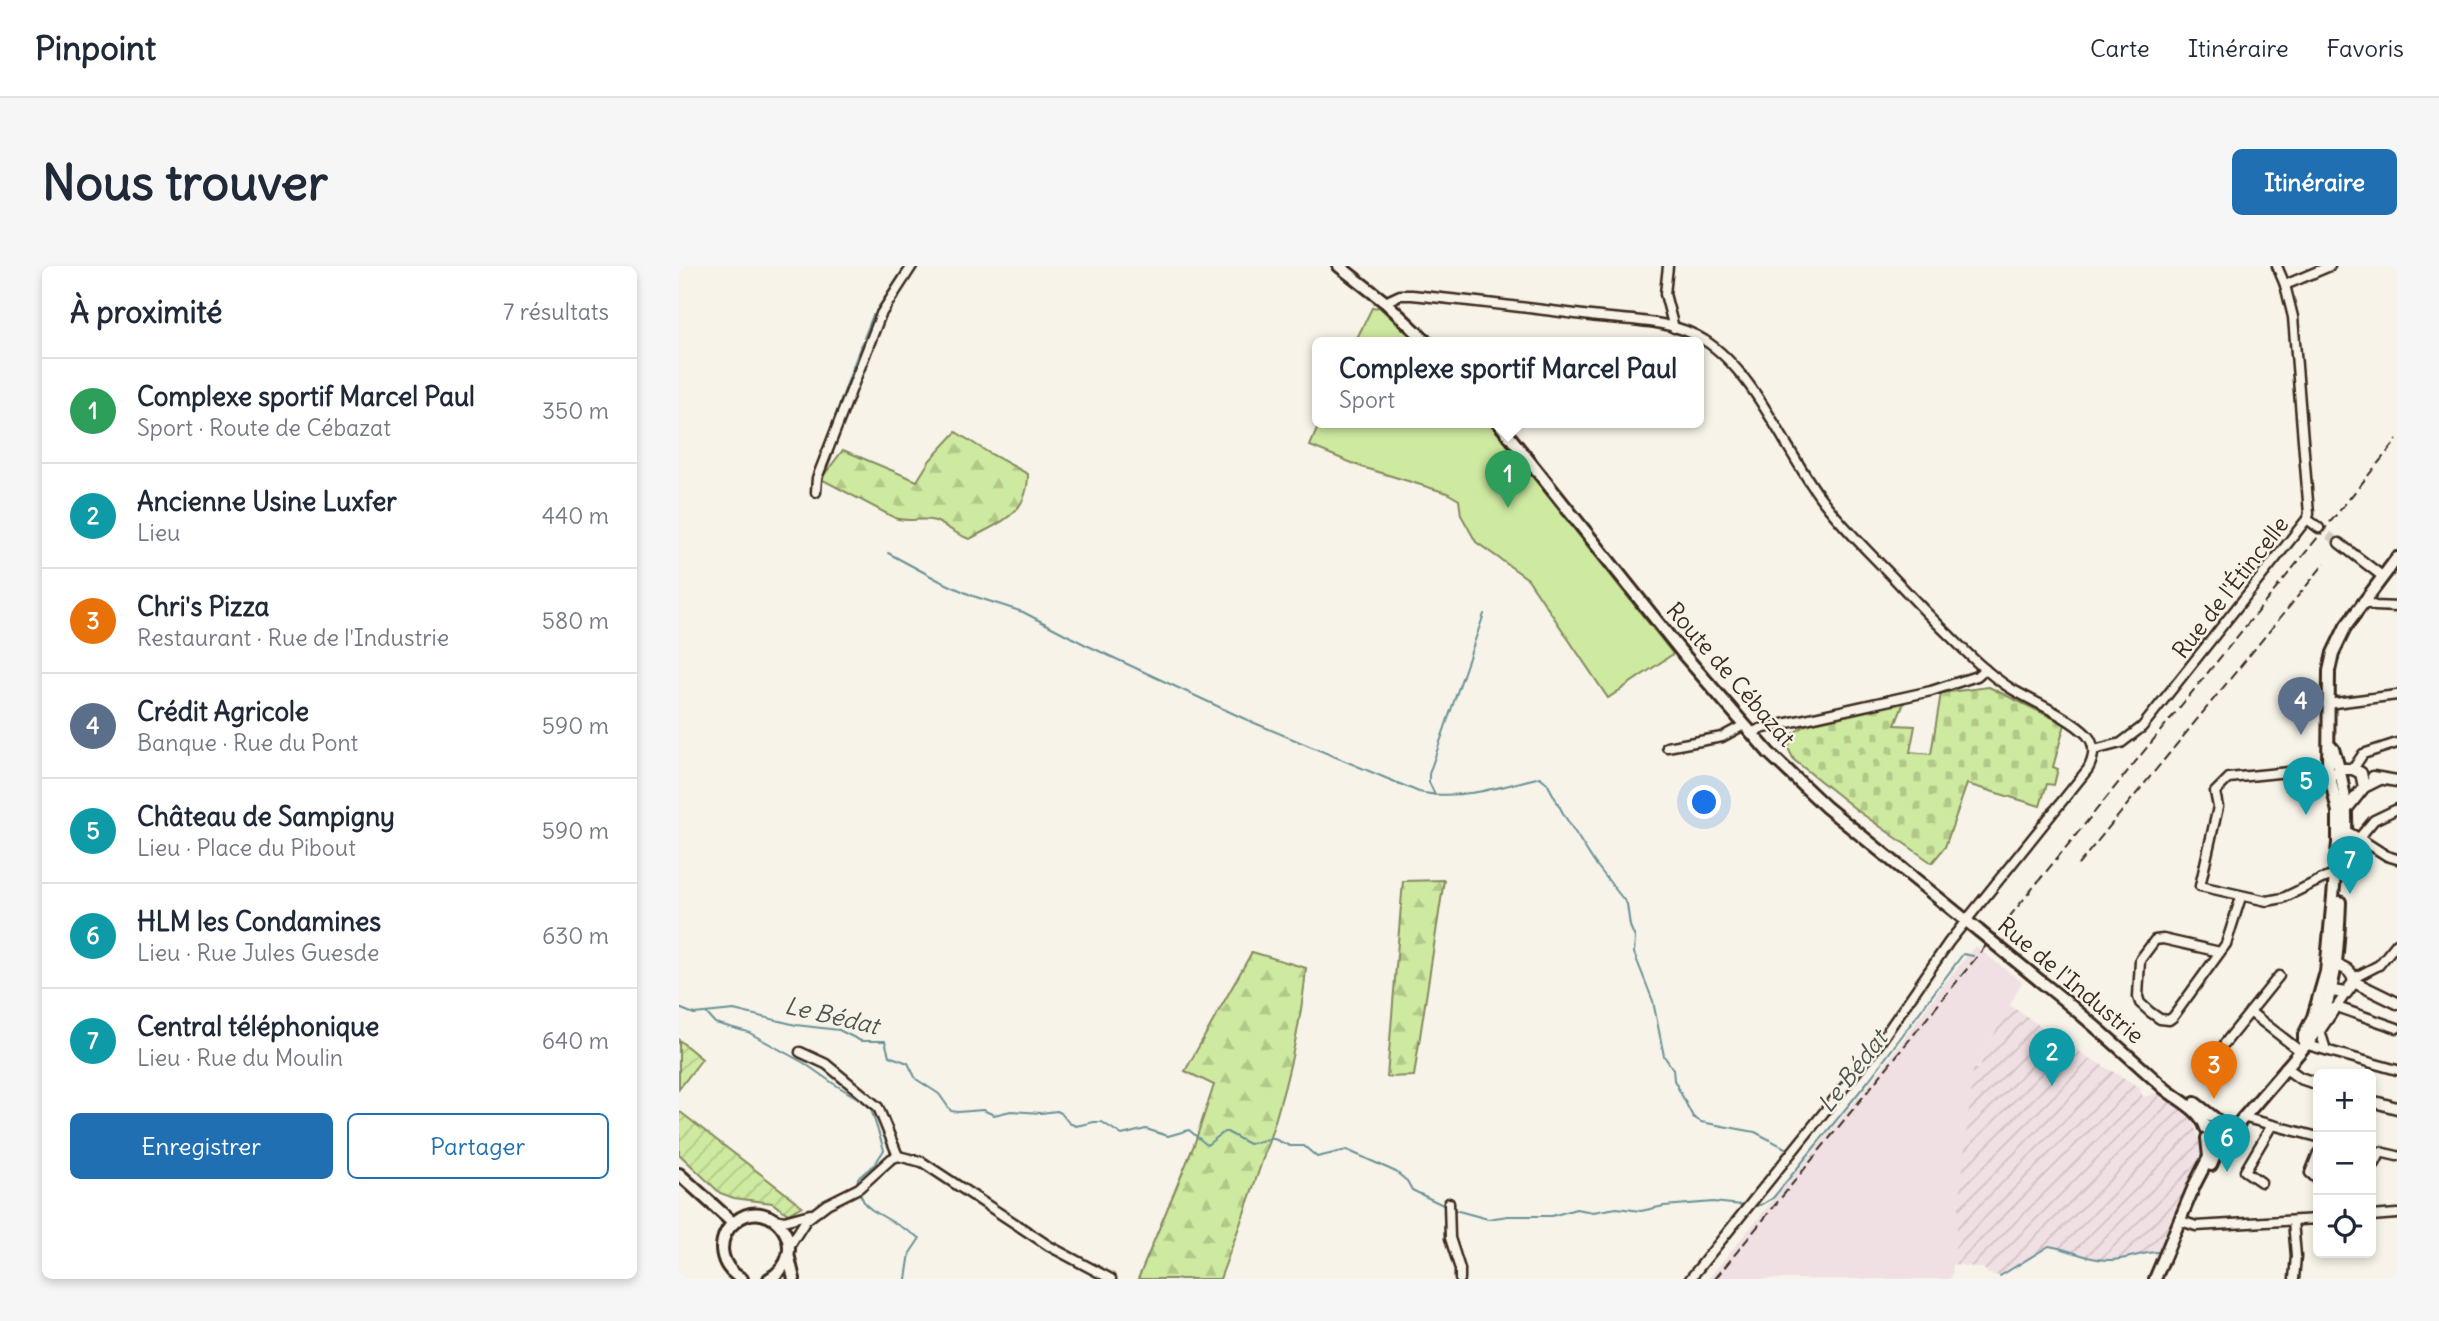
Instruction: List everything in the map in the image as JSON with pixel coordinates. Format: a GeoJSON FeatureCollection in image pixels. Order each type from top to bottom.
{"type":"FeatureCollection","features":[{"type":"Feature","properties":{"kind":"main road"},"geometry":{"type":"LineString","coordinates":[[1339,266],[1385,302],[1422,337]]}},
{"type":"Feature","properties":{"kind":"main road","name":"Route de Cébazat"},"geometry":{"type":"LineString","coordinates":[[1503,428],[1684,655],[1747,729],[1826,807],[1966,920]]}},
{"type":"Feature","properties":{"kind":"main road"},"geometry":{"type":"LineString","coordinates":[[2382,576],[2397,552]]}},
{"type":"Feature","properties":{"kind":"main road"},"geometry":{"type":"LineString","coordinates":[[2207,1133],[2214,1143],[2224,1140],[2235,1130],[2242,1118],[2311,1039],[2325,1011],[2345,796],[2333,772],[2333,749],[2329,745],[2327,679],[2333,653],[2346,626],[2397,558]]}},
{"type":"Feature","properties":{"kind":"main road"},"geometry":{"type":"LineString","coordinates":[[2302,1048],[2304,1035],[2327,982],[2337,966],[2339,875],[2345,847],[2345,796]]}},
{"type":"Feature","properties":{"kind":"main road","name":"Rue de l'Industrie"},"geometry":{"type":"LineString","coordinates":[[1966,920],[2149,1072],[2220,1122]]}},
{"type":"Feature","properties":{"kind":"main road","name":"Rue de l'Industrie"},"geometry":{"type":"LineString","coordinates":[[2149,1072],[2164,1088],[2200,1114],[2207,1133]]}},
{"type":"Feature","properties":{"kind":"main road"},"geometry":{"type":"LineString","coordinates":[[2155,1279],[2209,1157],[2207,1133],[2211,1123],[2242,1118]]}},
{"type":"Feature","properties":{"kind":"main road"},"geometry":{"type":"LineString","coordinates":[[2160,1279],[2228,1131],[2220,1122]]}},
{"type":"Feature","properties":{"kind":"main road"},"geometry":{"type":"LineString","coordinates":[[679,1174],[733,1223]]}},
{"type":"Feature","properties":{"kind":"main road"},"geometry":{"type":"LineString","coordinates":[[736,1277],[726,1265],[722,1243],[733,1223],[751,1214],[771,1218],[780,1224],[786,1234],[789,1265],[794,1279]]}},
{"type":"Feature","properties":{"kind":"main road"},"geometry":{"type":"LineString","coordinates":[[769,1279],[779,1273],[789,1251]]}},
{"type":"Feature","properties":{"kind":"street"},"geometry":{"type":"LineString","coordinates":[[816,492],[822,466],[873,331],[889,299],[912,266]]}},
{"type":"Feature","properties":{"kind":"street"},"geometry":{"type":"LineString","coordinates":[[1668,266],[1665,294],[1674,328]]}},
{"type":"Feature","properties":{"kind":"street","name":"Rue de l'Étincelle"},"geometry":{"type":"LineString","coordinates":[[2094,750],[2121,743],[2142,727],[2308,519],[2293,317],[2277,266]]}},
{"type":"Feature","properties":{"kind":"street"},"geometry":{"type":"LineString","coordinates":[[2285,285],[2330,266]]}},
{"type":"Feature","properties":{"kind":"street"},"geometry":{"type":"LineString","coordinates":[[1385,302],[1400,295],[1412,295],[1567,312],[1674,328],[1696,337]]}},
{"type":"Feature","properties":{"kind":"street"},"geometry":{"type":"LineString","coordinates":[[1690,1279],[1878,1045],[1966,920],[2088,769],[2094,758],[2094,750],[2088,736],[1985,669],[1929,616],[1830,510],[1810,484],[1746,381],[1732,364],[1704,340]]}},
{"type":"Feature","properties":{"kind":"street"},"geometry":{"type":"LineString","coordinates":[[2308,519],[2319,528]]}},
{"type":"Feature","properties":{"kind":"street"},"geometry":{"type":"LineString","coordinates":[[2339,544],[2382,576]]}},
{"type":"Feature","properties":{"kind":"street"},"geometry":{"type":"LineString","coordinates":[[2363,601],[2375,606],[2397,607]]}},
{"type":"Feature","properties":{"kind":"street"},"geometry":{"type":"LineString","coordinates":[[1667,747],[1931,691],[1977,676],[1985,669]]}},
{"type":"Feature","properties":{"kind":"street"},"geometry":{"type":"LineString","coordinates":[[2327,704],[2397,695]]}},
{"type":"Feature","properties":{"kind":"street"},"geometry":{"type":"LineString","coordinates":[[2364,787],[2357,771],[2363,754],[2397,744]]}},
{"type":"Feature","properties":{"kind":"street"},"geometry":{"type":"LineString","coordinates":[[2339,875],[2305,886],[2283,898],[2267,901],[2200,886],[2218,807],[2215,792],[2229,778],[2357,771],[2380,779],[2397,780]]}},
{"type":"Feature","properties":{"kind":"street"},"geometry":{"type":"LineString","coordinates":[[2345,796],[2380,779]]}},
{"type":"Feature","properties":{"kind":"street"},"geometry":{"type":"LineString","coordinates":[[2345,847],[2359,838],[2374,820],[2397,809]]}},
{"type":"Feature","properties":{"kind":"street"},"geometry":{"type":"LineString","coordinates":[[2343,822],[2359,838],[2387,856],[2397,859]]}},
{"type":"Feature","properties":{"kind":"street"},"geometry":{"type":"LineString","coordinates":[[2220,952],[2162,939],[2155,940],[2140,960],[2140,1003],[2160,1018],[2169,1020],[2220,952],[2231,933],[2241,897]]}},
{"type":"Feature","properties":{"kind":"street"},"geometry":{"type":"LineString","coordinates":[[2326,1050],[2320,1031],[2354,980],[2379,965],[2397,943]]}},
{"type":"Feature","properties":{"kind":"street"},"geometry":{"type":"LineString","coordinates":[[2346,993],[2327,982],[2337,966],[2346,968],[2354,980],[2397,1003]]}},
{"type":"Feature","properties":{"kind":"street"},"geometry":{"type":"LineString","coordinates":[[2225,1043],[2279,976]]}},
{"type":"Feature","properties":{"kind":"street"},"geometry":{"type":"LineString","coordinates":[[2325,1011],[2337,1007],[2397,1028]]}},
{"type":"Feature","properties":{"kind":"street"},"geometry":{"type":"LineString","coordinates":[[2250,1012],[2302,1048],[2326,1050],[2397,1070]]}},
{"type":"Feature","properties":{"kind":"street"},"geometry":{"type":"LineString","coordinates":[[800,1052],[826,1064],[878,1107],[898,1156]]}},
{"type":"Feature","properties":{"kind":"street"},"geometry":{"type":"LineString","coordinates":[[2286,1068],[2300,1078],[2313,1082]]}},
{"type":"Feature","properties":{"kind":"street"},"geometry":{"type":"LineString","coordinates":[[2376,1102],[2397,1108]]}},
{"type":"Feature","properties":{"kind":"street"},"geometry":{"type":"LineString","coordinates":[[2242,1118],[2313,1136]]}},
{"type":"Feature","properties":{"kind":"street"},"geometry":{"type":"LineString","coordinates":[[2261,1182],[2245,1171],[2272,1125]]}},
{"type":"Feature","properties":{"kind":"street"},"geometry":{"type":"LineString","coordinates":[[2376,1151],[2397,1156]]}},
{"type":"Feature","properties":{"kind":"street"},"geometry":{"type":"LineString","coordinates":[[2376,1162],[2381,1152]]}},
{"type":"Feature","properties":{"kind":"street"},"geometry":{"type":"LineString","coordinates":[[771,1218],[784,1221],[815,1212],[856,1190],[898,1156],[922,1162],[1049,1246],[1111,1279]]}},
{"type":"Feature","properties":{"kind":"street"},"geometry":{"type":"LineString","coordinates":[[1449,1203],[1450,1238],[1461,1279]]}},
{"type":"Feature","properties":{"kind":"street"},"geometry":{"type":"LineString","coordinates":[[789,1251],[800,1227],[815,1212]]}},
{"type":"Feature","properties":{"kind":"street"},"geometry":{"type":"LineString","coordinates":[[2376,1216],[2397,1214]]}},
{"type":"Feature","properties":{"kind":"street"},"geometry":{"type":"LineString","coordinates":[[2184,1222],[2196,1226],[2313,1219]]}},
{"type":"Feature","properties":{"kind":"street"},"geometry":{"type":"LineString","coordinates":[[2293,1220],[2294,1279]]}},
{"type":"Feature","properties":{"kind":"shaded area"},"geometry":{"type":"Polygon","coordinates":[[[1975,946],[2022,982],[1978,1069],[1974,1069],[1952,1276],[1949,1279],[1708,1279],[1881,1070],[1975,946]]]}},
{"type":"Feature","properties":{"kind":"shaded area"},"geometry":{"type":"Polygon","coordinates":[[[2009,1005],[2139,1087],[2143,1097],[2163,1091],[2190,1112],[2203,1152],[2159,1252],[2107,1261],[2049,1246],[2000,1276],[1989,1274],[1983,1268],[1953,1264],[1973,1069],[1979,1069],[2009,1005]]]}},
{"type":"Feature","properties":{"kind":"green space"},"geometry":{"type":"Polygon","coordinates":[[[1379,307],[1412,337],[1358,337],[1372,308],[1379,307]]]}},
{"type":"Feature","properties":{"kind":"green space"},"geometry":{"type":"Polygon","coordinates":[[[1318,428],[1494,428],[1673,654],[1608,698],[1528,579],[1476,542],[1461,515],[1459,500],[1447,493],[1362,467],[1310,446],[1318,428]]]}},
{"type":"Feature","properties":{"kind":"green space"},"geometry":{"type":"Polygon","coordinates":[[[956,432],[1028,474],[1027,488],[1018,508],[1002,521],[970,539],[935,521],[895,518],[821,479],[843,450],[917,481],[930,460],[956,432]]]}},
{"type":"Feature","properties":{"kind":"green space"},"geometry":{"type":"Polygon","coordinates":[[[1989,687],[2065,724],[2053,767],[2058,769],[2054,785],[2047,784],[2040,806],[1967,784],[1945,847],[1932,863],[1858,811],[1794,760],[1788,748],[1794,733],[1805,725],[1904,703],[1895,725],[1915,726],[1910,752],[1931,754],[1941,693],[1989,687]]]}},
{"type":"Feature","properties":{"kind":"green space"},"geometry":{"type":"Polygon","coordinates":[[[1444,880],[1414,1076],[1387,1077],[1403,881],[1444,880]]]}},
{"type":"Feature","properties":{"kind":"green space"},"geometry":{"type":"Polygon","coordinates":[[[1252,952],[1306,968],[1285,1087],[1248,1203],[1220,1279],[1138,1279],[1194,1145],[1214,1085],[1185,1071],[1252,952]]]}},
{"type":"Feature","properties":{"kind":"green space"},"geometry":{"type":"Polygon","coordinates":[[[679,1040],[702,1059],[679,1089],[679,1040]]]}},
{"type":"Feature","properties":{"kind":"green space"},"geometry":{"type":"Polygon","coordinates":[[[679,1111],[802,1206],[788,1214],[772,1203],[734,1198],[720,1193],[679,1154],[679,1111]]]}},
{"type":"Feature","properties":{"kind":"waterway"},"geometry":{"type":"LineString","coordinates":[[876,311],[904,268]]}},
{"type":"Feature","properties":{"kind":"waterway"},"geometry":{"type":"LineString","coordinates":[[864,338],[873,315]]}},
{"type":"Feature","properties":{"kind":"waterway"},"geometry":{"type":"LineString","coordinates":[[815,472],[862,342]]}},
{"type":"Feature","properties":{"kind":"waterway"},"geometry":{"type":"LineString","coordinates":[[888,553],[940,581],[973,596],[1023,612],[1084,644],[1245,719],[1419,792],[1464,794],[1540,777],[1547,783],[1594,862],[1627,904],[1630,926],[1635,938],[1634,953],[1653,1001],[1664,1056],[1673,1069],[1674,1080],[1693,1117],[1701,1122],[1755,1132],[1789,1150]]}},
{"type":"Feature","properties":{"kind":"waterway"},"geometry":{"type":"LineString","coordinates":[[1435,795],[1429,782],[1429,774],[1484,614]]}},
{"type":"Feature","properties":{"kind":"waterway","name":"Le Bédat"},"geometry":{"type":"LineString","coordinates":[[1753,1207],[1773,1198],[1869,1080],[1963,954],[1973,956]]}},
{"type":"Feature","properties":{"kind":"waterway","name":"Le Bédat"},"geometry":{"type":"LineString","coordinates":[[679,1008],[694,1014],[734,1010],[796,1025],[839,1030],[861,1041],[885,1041],[889,1056],[908,1063],[916,1079],[939,1094],[951,1111],[983,1110],[994,1115],[1011,1111],[1057,1111],[1076,1126],[1102,1122],[1122,1135],[1146,1129],[1168,1136],[1189,1130],[1207,1145],[1227,1132],[1249,1144],[1272,1138],[1290,1146],[1304,1146],[1317,1157],[1347,1150],[1396,1172],[1407,1181],[1412,1190],[1443,1205]]}},
{"type":"Feature","properties":{"kind":"waterway"},"geometry":{"type":"LineString","coordinates":[[707,1014],[715,1023],[748,1032],[804,1063],[871,1109],[884,1150],[875,1164],[858,1178],[857,1185]]}},
{"type":"Feature","properties":{"kind":"waterway"},"geometry":{"type":"LineString","coordinates":[[858,1190],[865,1204],[872,1210],[920,1238],[910,1253],[906,1279]]}},
{"type":"Feature","properties":{"kind":"waterway","name":"Le Bédat"},"geometry":{"type":"LineString","coordinates":[[1451,1209],[1488,1219],[1552,1216],[1576,1209],[1593,1212],[1617,1208],[1641,1211],[1664,1206],[1713,1202],[1742,1205]]}},
{"type":"Feature","properties":{"kind":"waterway"},"geometry":{"type":"LineString","coordinates":[[2000,1276],[2049,1246],[2102,1260],[2161,1252]]}},
{"type":"Feature","properties":{"kind":"tunnel"},"geometry":{"type":"LineString","coordinates":[[2319,528],[2339,543]]}},
{"type":"Feature","properties":{"kind":"railway"},"geometry":{"type":"LineString","coordinates":[[1715,1279],[2397,440]]}},
{"type":"Feature","properties":{"kind":"railway"},"geometry":{"type":"LineString","coordinates":[[2078,865],[2325,563]]}},
{"type":"Feature","properties":{"kind":"place","name":"Complexe sportif Marcel Paul"},"geometry":{"type":"Point","coordinates":[1508,508]}},
{"type":"Feature","properties":{"kind":"place","name":"Crédit Agricole"},"geometry":{"type":"Point","coordinates":[2301,735]}},
{"type":"Feature","properties":{"kind":"place","name":"Château de Sampigny"},"geometry":{"type":"Point","coordinates":[2306,815]}},
{"type":"Feature","properties":{"kind":"place","name":"Central téléphonique"},"geometry":{"type":"Point","coordinates":[2350,894]}},
{"type":"Feature","properties":{"kind":"place","name":"Ancienne Usine Luxfer"},"geometry":{"type":"Point","coordinates":[2052,1086]}},
{"type":"Feature","properties":{"kind":"place","name":"Chri's Pizza"},"geometry":{"type":"Point","coordinates":[2214,1099]}},
{"type":"Feature","properties":{"kind":"place","name":"HLM les Condamines"},"geometry":{"type":"Point","coordinates":[2227,1172]}}]}
